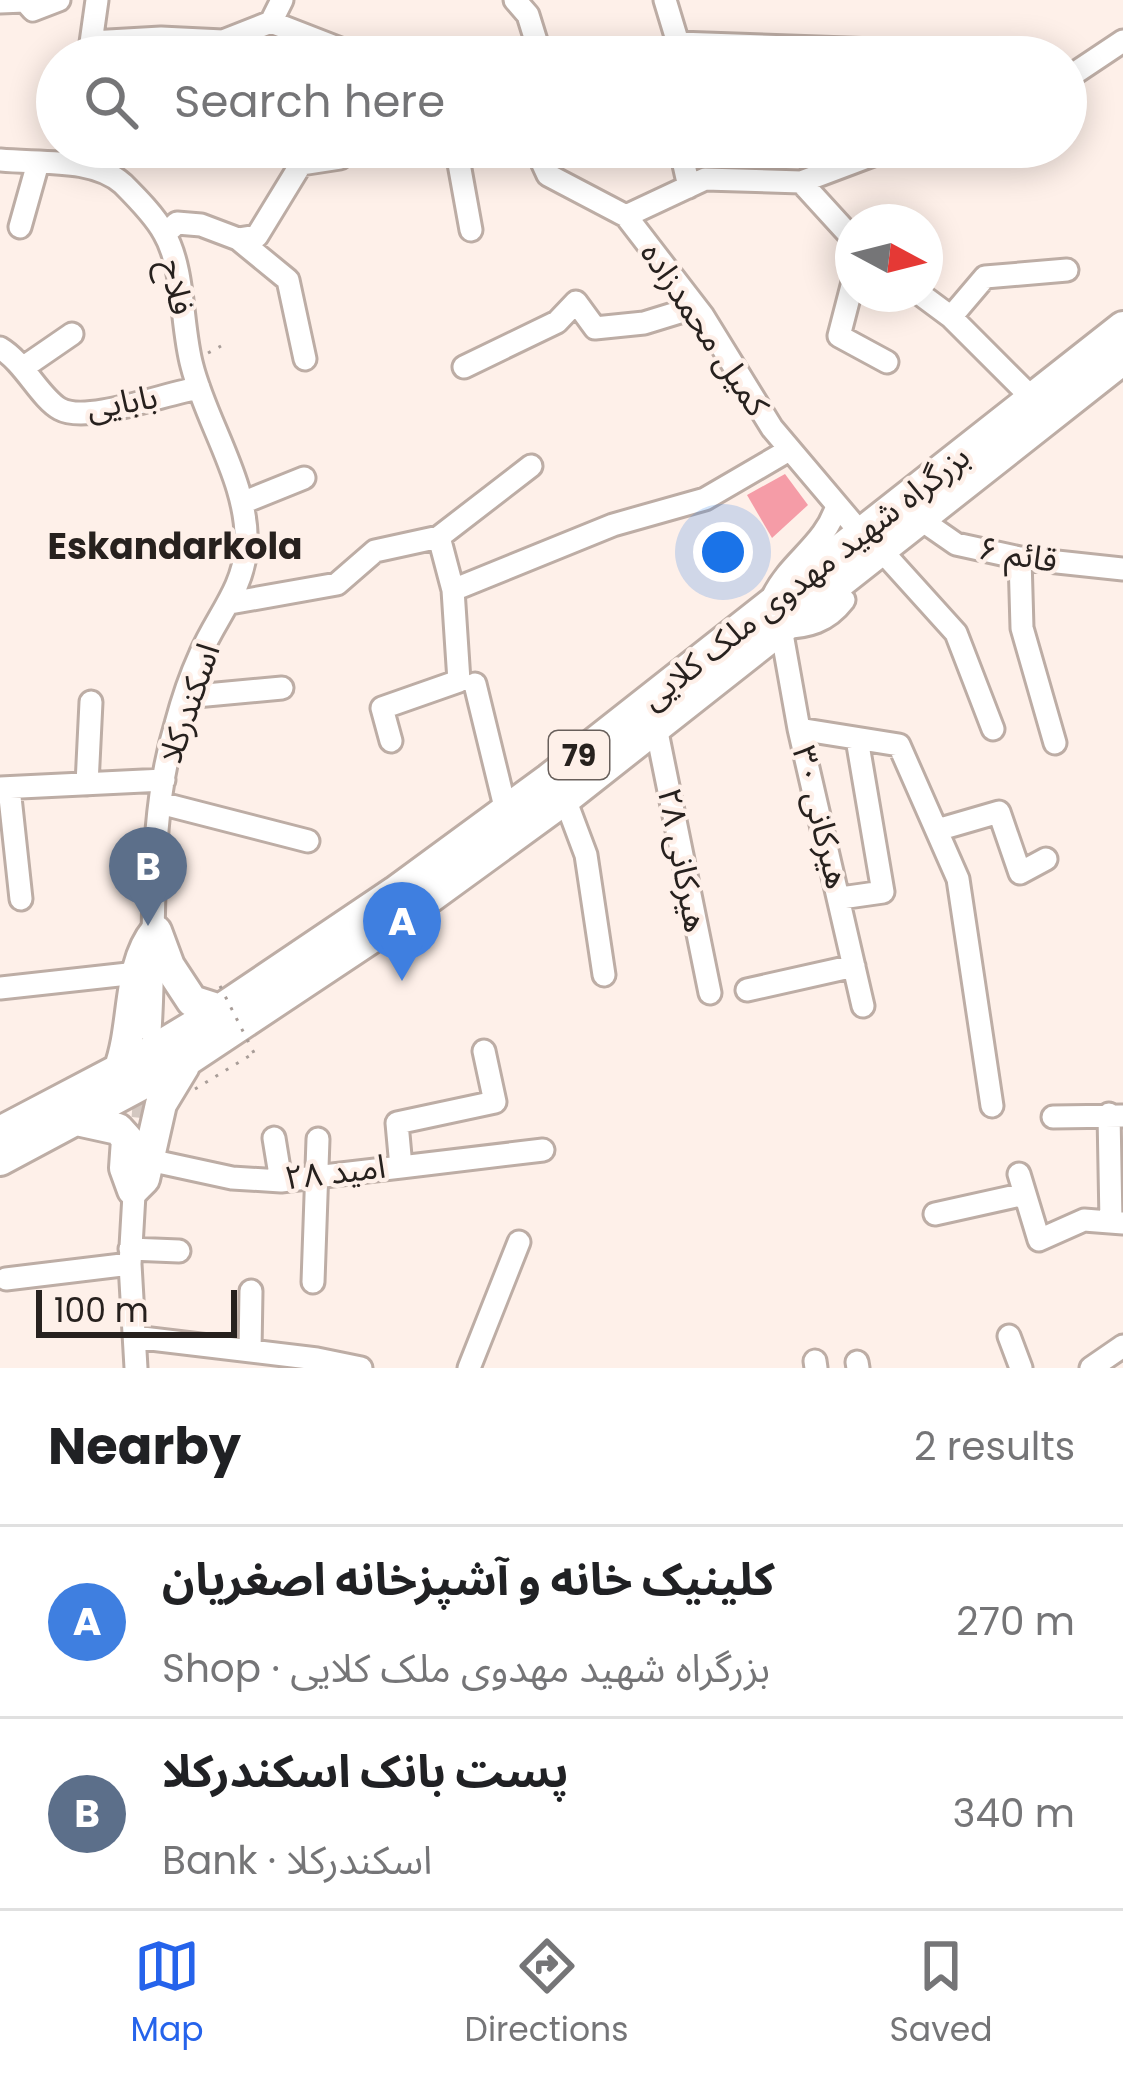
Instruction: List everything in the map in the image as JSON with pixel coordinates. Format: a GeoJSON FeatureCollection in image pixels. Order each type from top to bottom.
{"type":"FeatureCollection","features":[{"type":"Feature","properties":{"kind":"highway","name":"بزرگراه شهید مهدوی ملک کلایی"},"geometry":{"type":"LineString","coordinates":[[0,1132],[119,1070],[220,998],[331,937],[774,618],[870,541],[1032,398],[1123,327]]}},
{"type":"Feature","properties":{"kind":"highway","name":"بزرگراه شهید مهدوی ملک کلایی"},"geometry":{"type":"LineString","coordinates":[[870,541],[920,519],[1123,359]]}},
{"type":"Feature","properties":{"kind":"highway","name":"بزرگراه شهید مهدوی ملک کلایی"},"geometry":{"type":"LineString","coordinates":[[0,1160],[189,1059],[345,958],[656,727],[774,618]]}},
{"type":"Feature","properties":{"kind":"highway"},"geometry":{"type":"LineString","coordinates":[[119,1070],[150,955],[169,966],[192,1001],[220,998]]}},
{"type":"Feature","properties":{"kind":"highway"},"geometry":{"type":"LineString","coordinates":[[134,1190],[125,1168],[189,1059]]}},
{"type":"Feature","properties":{"kind":"highway"},"geometry":{"type":"LineString","coordinates":[[77,1120],[118,1129],[147,1128]]}},
{"type":"Feature","properties":{"kind":"street"},"geometry":{"type":"LineString","coordinates":[[0,2],[25,0],[33,10],[59,0]]}},
{"type":"Feature","properties":{"kind":"street"},"geometry":{"type":"LineString","coordinates":[[92,36],[97,0]]}},
{"type":"Feature","properties":{"kind":"street"},"geometry":{"type":"LineString","coordinates":[[272,22],[282,0]]}},
{"type":"Feature","properties":{"kind":"street"},"geometry":{"type":"LineString","coordinates":[[515,0],[528,15],[534,36]]}},
{"type":"Feature","properties":{"kind":"street"},"geometry":{"type":"LineString","coordinates":[[665,0],[674,36]]}},
{"type":"Feature","properties":{"kind":"street"},"geometry":{"type":"LineString","coordinates":[[236,36],[272,22],[308,36]]}},
{"type":"Feature","properties":{"kind":"street"},"geometry":{"type":"LineString","coordinates":[[1087,65],[1123,41]]}},
{"type":"Feature","properties":{"kind":"street","name":"فلاح"},"geometry":{"type":"LineString","coordinates":[[0,160],[36,163]]}},
{"type":"Feature","properties":{"kind":"street"},"geometry":{"type":"LineString","coordinates":[[20,227],[37,168]]}},
{"type":"Feature","properties":{"kind":"street","name":"فلاح"},"geometry":{"type":"LineString","coordinates":[[97,168],[121,182],[165,234],[199,388]]}},
{"type":"Feature","properties":{"kind":"street"},"geometry":{"type":"LineString","coordinates":[[238,239],[257,236],[299,168]]}},
{"type":"Feature","properties":{"kind":"street"},"geometry":{"type":"LineString","coordinates":[[460,168],[471,230]]}},
{"type":"Feature","properties":{"kind":"street","name":"کمیل محمدزاده"},"geometry":{"type":"LineString","coordinates":[[545,168],[548,176],[626,216],[696,307],[789,450],[956,633],[993,729]]}},
{"type":"Feature","properties":{"kind":"street"},"geometry":{"type":"LineString","coordinates":[[685,168],[689,187]]}},
{"type":"Feature","properties":{"kind":"street"},"geometry":{"type":"LineString","coordinates":[[626,216],[705,179],[801,182],[838,168]]}},
{"type":"Feature","properties":{"kind":"street"},"geometry":{"type":"LineString","coordinates":[[801,182],[835,219]]}},
{"type":"Feature","properties":{"kind":"street"},"geometry":{"type":"LineString","coordinates":[[165,234],[177,223],[201,225],[238,239],[288,280],[304,359]]}},
{"type":"Feature","properties":{"kind":"street"},"geometry":{"type":"LineString","coordinates":[[951,317],[985,277],[1067,270]]}},
{"type":"Feature","properties":{"kind":"street"},"geometry":{"type":"LineString","coordinates":[[464,367],[557,322],[576,302],[595,328],[644,323],[696,307]]}},
{"type":"Feature","properties":{"kind":"street"},"geometry":{"type":"LineString","coordinates":[[943,311],[1032,398]]}},
{"type":"Feature","properties":{"kind":"street"},"geometry":{"type":"LineString","coordinates":[[845,312],[839,336],[887,362]]}},
{"type":"Feature","properties":{"kind":"street"},"geometry":{"type":"LineString","coordinates":[[24,368],[72,334]]}},
{"type":"Feature","properties":{"kind":"street","name":"بابایی"},"geometry":{"type":"LineString","coordinates":[[0,348],[60,409],[90,414],[199,388]]}},
{"type":"Feature","properties":{"kind":"street","name":"اسکندرکلا"},"geometry":{"type":"LineString","coordinates":[[150,1031],[154,854],[162,792],[201,652],[244,570],[242,502],[199,388]]}},
{"type":"Feature","properties":{"kind":"street"},"geometry":{"type":"LineString","coordinates":[[453,590],[613,525],[705,500],[789,450]]}},
{"type":"Feature","properties":{"kind":"street"},"geometry":{"type":"LineString","coordinates":[[230,603],[337,584],[374,551],[440,537],[530,466]]}},
{"type":"Feature","properties":{"kind":"street"},"geometry":{"type":"LineString","coordinates":[[242,502],[304,478]]}},
{"type":"Feature","properties":{"kind":"street"},"geometry":{"type":"LineString","coordinates":[[837,506],[826,534],[782,578],[774,618],[806,627],[833,614],[844,600]]}},
{"type":"Feature","properties":{"kind":"street","name":"قائم ۶"},"geometry":{"type":"LineString","coordinates":[[920,519],[956,544],[1020,558],[1123,568]]}},
{"type":"Feature","properties":{"kind":"street"},"geometry":{"type":"LineString","coordinates":[[391,741],[382,708],[459,681],[453,590],[440,537]]}},
{"type":"Feature","properties":{"kind":"street"},"geometry":{"type":"LineString","coordinates":[[1020,558],[1022,628],[1055,743]]}},
{"type":"Feature","properties":{"kind":"street","name":"هیرکانی ۳۰"},"geometry":{"type":"LineString","coordinates":[[774,618],[863,1006]]}},
{"type":"Feature","properties":{"kind":"street"},"geometry":{"type":"LineString","coordinates":[[475,684],[506,811]]}},
{"type":"Feature","properties":{"kind":"street"},"geometry":{"type":"LineString","coordinates":[[185,697],[282,688]]}},
{"type":"Feature","properties":{"kind":"street"},"geometry":{"type":"LineString","coordinates":[[86,784],[91,701]]}},
{"type":"Feature","properties":{"kind":"street","name":"هیرکانی ۲۸"},"geometry":{"type":"LineString","coordinates":[[656,727],[710,993]]}},
{"type":"Feature","properties":{"kind":"street"},"geometry":{"type":"LineString","coordinates":[[800,729],[899,746],[958,880],[992,1106]]}},
{"type":"Feature","properties":{"kind":"street"},"geometry":{"type":"LineString","coordinates":[[841,898],[884,892],[857,739]]}},
{"type":"Feature","properties":{"kind":"street"},"geometry":{"type":"LineString","coordinates":[[21,899],[4,788],[86,784],[162,792],[308,841]]}},
{"type":"Feature","properties":{"kind":"street"},"geometry":{"type":"LineString","coordinates":[[565,799],[586,855],[604,975]]}},
{"type":"Feature","properties":{"kind":"street"},"geometry":{"type":"LineString","coordinates":[[937,830],[999,812],[1020,873],[1046,859]]}},
{"type":"Feature","properties":{"kind":"street"},"geometry":{"type":"LineString","coordinates":[[0,988],[150,955]]}},
{"type":"Feature","properties":{"kind":"street"},"geometry":{"type":"LineString","coordinates":[[747,990],[854,966]]}},
{"type":"Feature","properties":{"kind":"street","name":"امید ۲۸"},"geometry":{"type":"LineString","coordinates":[[147,1128],[232,1178],[281,1181],[401,1167],[397,1123],[495,1102],[484,1051]]}},
{"type":"Feature","properties":{"kind":"street"},"geometry":{"type":"LineString","coordinates":[[935,1214],[1022,1184],[1039,1240],[1084,1220],[1117,1223],[1116,1115],[1053,1117]]}},
{"type":"Feature","properties":{"kind":"street"},"geometry":{"type":"LineString","coordinates":[[274,1138],[281,1181]]}},
{"type":"Feature","properties":{"kind":"street"},"geometry":{"type":"LineString","coordinates":[[313,1282],[318,1139]]}},
{"type":"Feature","properties":{"kind":"street"},"geometry":{"type":"LineString","coordinates":[[401,1167],[543,1150]]}},
{"type":"Feature","properties":{"kind":"street"},"geometry":{"type":"LineString","coordinates":[[132,1368],[134,1190]]}},
{"type":"Feature","properties":{"kind":"street"},"geometry":{"type":"LineString","coordinates":[[470,1368],[519,1242]]}},
{"type":"Feature","properties":{"kind":"street"},"geometry":{"type":"LineString","coordinates":[[6,1279],[179,1251]]}},
{"type":"Feature","properties":{"kind":"street"},"geometry":{"type":"LineString","coordinates":[[250,1351],[251,1291]]}},
{"type":"Feature","properties":{"kind":"street"},"geometry":{"type":"LineString","coordinates":[[1009,1336],[1021,1368]]}},
{"type":"Feature","properties":{"kind":"street"},"geometry":{"type":"LineString","coordinates":[[134,1337],[361,1368]]}},
{"type":"Feature","properties":{"kind":"street"},"geometry":{"type":"LineString","coordinates":[[1091,1368],[1123,1346]]}},
{"type":"Feature","properties":{"kind":"path"},"geometry":{"type":"LineString","coordinates":[[147,1128],[184,1096],[254,1053],[220,998]]}},
{"type":"Feature","properties":{"kind":"shaded area"},"geometry":{"type":"Polygon","coordinates":[[[785,474],[808,505],[772,538],[747,495],[785,474]]]}},
{"type":"Feature","properties":{"kind":"tunnel"},"geometry":{"type":"LineString","coordinates":[[142,1118],[146,1073]]}},
{"type":"Feature","properties":{"kind":"place","name":"پست بانک اسکندرکلا"},"geometry":{"type":"Point","coordinates":[148,926]}},
{"type":"Feature","properties":{"kind":"place","name":"کلینیک خانه و آشپزخانه اصغریان"},"geometry":{"type":"Point","coordinates":[402,981]}},
{"type":"Feature","properties":{"kind":"district","name":"Eskandarkola"},"geometry":{"type":"Point","coordinates":[175,546]}}]}
